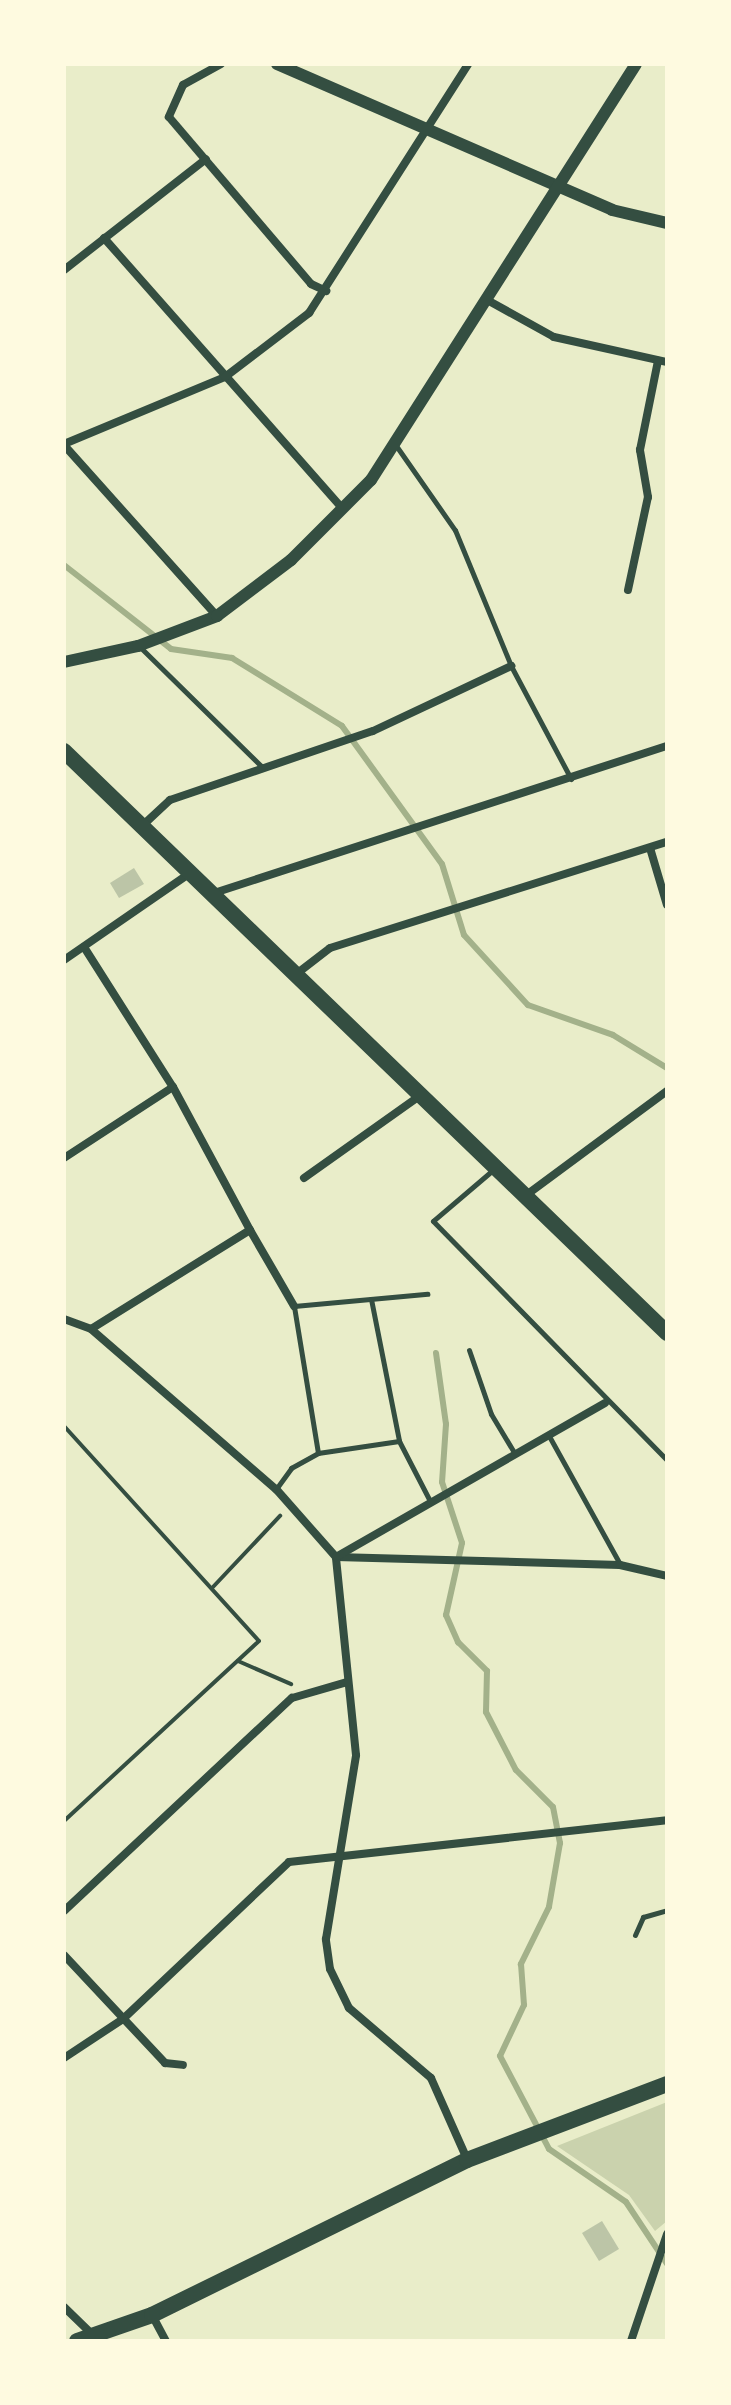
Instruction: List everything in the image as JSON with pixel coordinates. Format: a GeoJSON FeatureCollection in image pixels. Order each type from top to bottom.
{"type":"FeatureCollection","features":[{"type":"Feature","properties":{"kind":"main road"},"geometry":{"type":"LineString","coordinates":[[64,751],[667,1333]]}},
{"type":"Feature","properties":{"kind":"main road"},"geometry":{"type":"LineString","coordinates":[[85,2338],[152,2315],[467,2160],[667,2084]]}},
{"type":"Feature","properties":{"kind":"street"},"geometry":{"type":"LineString","coordinates":[[221,64],[183,85],[170,104],[169,117],[311,284],[326,291]]}},
{"type":"Feature","properties":{"kind":"street"},"geometry":{"type":"LineString","coordinates":[[277,64],[612,210],[667,223]]}},
{"type":"Feature","properties":{"kind":"street"},"geometry":{"type":"LineString","coordinates":[[217,616],[64,445],[225,377],[309,313],[326,291],[468,64]]}},
{"type":"Feature","properties":{"kind":"street"},"geometry":{"type":"LineString","coordinates":[[64,662],[138,646],[217,616],[291,560],[343,509],[397,447],[636,64]]}},
{"type":"Feature","properties":{"kind":"street"},"geometry":{"type":"LineString","coordinates":[[64,270],[206,159]]}},
{"type":"Feature","properties":{"kind":"street"},"geometry":{"type":"LineString","coordinates":[[104,238],[343,509]]}},
{"type":"Feature","properties":{"kind":"street"},"geometry":{"type":"LineString","coordinates":[[489,301],[554,337],[662,362],[640,450],[648,497],[628,590]]}},
{"type":"Feature","properties":{"kind":"street"},"geometry":{"type":"LineString","coordinates":[[142,826],[170,800],[373,731],[511,666]]}},
{"type":"Feature","properties":{"kind":"street"},"geometry":{"type":"LineString","coordinates":[[211,894],[572,780],[667,746]]}},
{"type":"Feature","properties":{"kind":"street"},"geometry":{"type":"LineString","coordinates":[[295,975],[330,948],[667,842]]}},
{"type":"Feature","properties":{"kind":"street"},"geometry":{"type":"LineString","coordinates":[[650,848],[667,905]]}},
{"type":"Feature","properties":{"kind":"street"},"geometry":{"type":"LineString","coordinates":[[64,960],[191,872]]}},
{"type":"Feature","properties":{"kind":"street"},"geometry":{"type":"LineString","coordinates":[[84,947],[173,1087],[294,1306]]}},
{"type":"Feature","properties":{"kind":"street"},"geometry":{"type":"LineString","coordinates":[[64,1158],[173,1087]]}},
{"type":"Feature","properties":{"kind":"street"},"geometry":{"type":"LineString","coordinates":[[525,1196],[667,1091]]}},
{"type":"Feature","properties":{"kind":"street"},"geometry":{"type":"LineString","coordinates":[[304,1178],[421,1095]]}},
{"type":"Feature","properties":{"kind":"street"},"geometry":{"type":"LineString","coordinates":[[91,1329],[250,1230]]}},
{"type":"Feature","properties":{"kind":"street"},"geometry":{"type":"LineString","coordinates":[[64,1319],[91,1329],[276,1489],[336,1557],[356,1755],[326,1939],[330,1969],[349,2008],[431,2078],[467,2160]]}},
{"type":"Feature","properties":{"kind":"street"},"geometry":{"type":"LineString","coordinates":[[336,1557],[429,1499],[605,1403]]}},
{"type":"Feature","properties":{"kind":"street"},"geometry":{"type":"LineString","coordinates":[[336,1557],[620,1565],[667,1576]]}},
{"type":"Feature","properties":{"kind":"street"},"geometry":{"type":"LineString","coordinates":[[64,1911],[292,1698],[347,1682]]}},
{"type":"Feature","properties":{"kind":"street"},"geometry":{"type":"LineString","coordinates":[[64,2058],[123,2019],[289,1862],[338,1854],[667,1820]]}},
{"type":"Feature","properties":{"kind":"street"},"geometry":{"type":"LineString","coordinates":[[64,1955],[165,2063],[183,2065]]}},
{"type":"Feature","properties":{"kind":"street"},"geometry":{"type":"LineString","coordinates":[[631,2341],[667,2234]]}},
{"type":"Feature","properties":{"kind":"street"},"geometry":{"type":"LineString","coordinates":[[64,2307],[85,2338]]}},
{"type":"Feature","properties":{"kind":"street"},"geometry":{"type":"LineString","coordinates":[[152,2315],[166,2341]]}},
{"type":"Feature","properties":{"kind":"lane"},"geometry":{"type":"LineString","coordinates":[[397,447],[455,530],[511,666],[572,780]]}},
{"type":"Feature","properties":{"kind":"lane"},"geometry":{"type":"LineString","coordinates":[[138,646],[263,768]]}},
{"type":"Feature","properties":{"kind":"lane"},"geometry":{"type":"LineString","coordinates":[[496,1167],[433,1221],[605,1403],[667,1460]]}},
{"type":"Feature","properties":{"kind":"lane"},"geometry":{"type":"LineString","coordinates":[[318,1453],[294,1306],[427,1294]]}},
{"type":"Feature","properties":{"kind":"lane"},"geometry":{"type":"LineString","coordinates":[[371,1299],[399,1441],[429,1499]]}},
{"type":"Feature","properties":{"kind":"lane"},"geometry":{"type":"LineString","coordinates":[[469,1350],[491,1414],[515,1454]]}},
{"type":"Feature","properties":{"kind":"lane"},"geometry":{"type":"LineString","coordinates":[[549,1435],[620,1565]]}},
{"type":"Feature","properties":{"kind":"lane"},"geometry":{"type":"LineString","coordinates":[[276,1489],[291,1468],[318,1453],[399,1441]]}},
{"type":"Feature","properties":{"kind":"lane"},"geometry":{"type":"LineString","coordinates":[[635,1935],[643,1917],[667,1910]]}},
{"type":"Feature","properties":{"kind":"path"},"geometry":{"type":"LineString","coordinates":[[64,1426],[259,1641],[64,1821]]}},
{"type":"Feature","properties":{"kind":"path"},"geometry":{"type":"LineString","coordinates":[[213,1587],[291,1506]]}},
{"type":"Feature","properties":{"kind":"path"},"geometry":{"type":"LineString","coordinates":[[238,1661],[314,1690]]}},
{"type":"Feature","properties":{"kind":"green space"},"geometry":{"type":"Polygon","coordinates":[[[667,2102],[667,2221],[655,2231],[629,2195],[557,2146],[667,2102]]]}},
{"type":"Feature","properties":{"kind":"building"},"geometry":{"type":"Polygon","coordinates":[[[134,868],[144,884],[119,898],[110,883],[134,868]]]}},
{"type":"Feature","properties":{"kind":"building"},"geometry":{"type":"Polygon","coordinates":[[[602,2221],[619,2249],[599,2261],[582,2233],[602,2221]]]}},
{"type":"Feature","properties":{"kind":"waterway"},"geometry":{"type":"LineString","coordinates":[[64,565],[171,649],[232,658],[342,726],[442,864],[464,935],[528,1005],[613,1035],[667,1068]]}},
{"type":"Feature","properties":{"kind":"waterway"},"geometry":{"type":"LineString","coordinates":[[436,1353],[446,1424],[442,1482],[462,1543],[446,1615],[458,1642],[487,1671],[486,1712],[516,1770],[553,1807],[560,1843],[549,1907],[521,1964],[524,2005],[500,2056],[549,2149],[626,2202],[667,2264]]}}]}
